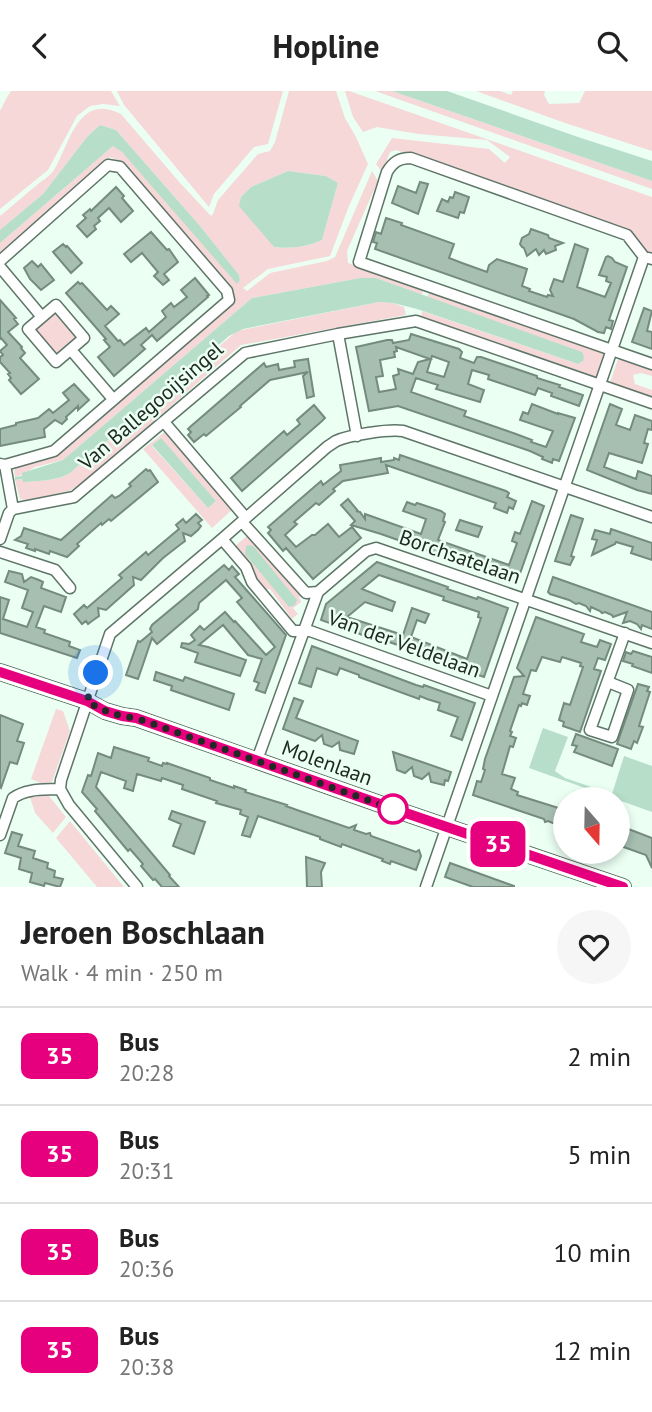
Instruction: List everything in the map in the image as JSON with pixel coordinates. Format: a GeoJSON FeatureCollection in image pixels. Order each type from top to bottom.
{"type":"FeatureCollection","features":[{"type":"Feature","properties":{"kind":"main road","name":"Molenlaan"},"geometry":{"type":"LineString","coordinates":[[0,672],[87,701],[100,709],[136,718],[623,887]]}},
{"type":"Feature","properties":{"kind":"street"},"geometry":{"type":"LineString","coordinates":[[426,887],[612,349],[648,258],[627,235],[411,158],[400,159],[390,167],[359,262],[612,349],[652,364]]}},
{"type":"Feature","properties":{"kind":"street"},"geometry":{"type":"LineString","coordinates":[[0,261],[108,165],[120,167],[227,291],[229,300],[54,451],[3,467],[13,509],[0,539]]}},
{"type":"Feature","properties":{"kind":"street"},"geometry":{"type":"LineString","coordinates":[[0,267],[42,317]]}},
{"type":"Feature","properties":{"kind":"street"},"geometry":{"type":"LineString","coordinates":[[56,305],[84,338],[71,350],[56,362],[28,329],[56,305]]}},
{"type":"Feature","properties":{"kind":"street","name":"Van Ballegooijsingel"},"geometry":{"type":"LineString","coordinates":[[13,509],[74,497],[238,356],[338,334],[416,321],[652,403]]}},
{"type":"Feature","properties":{"kind":"street"},"geometry":{"type":"LineString","coordinates":[[338,334],[357,436]]}},
{"type":"Feature","properties":{"kind":"street"},"geometry":{"type":"LineString","coordinates":[[71,350],[113,399]]}},
{"type":"Feature","properties":{"kind":"street"},"geometry":{"type":"LineString","coordinates":[[164,422],[305,592],[318,592]]}},
{"type":"Feature","properties":{"kind":"street"},"geometry":{"type":"LineString","coordinates":[[137,887],[69,805],[60,789],[110,634],[327,447],[337,441],[357,436],[389,430],[402,431],[652,517]]}},
{"type":"Feature","properties":{"kind":"street"},"geometry":{"type":"LineString","coordinates":[[222,540],[246,567],[252,582],[293,631],[303,631]]}},
{"type":"Feature","properties":{"kind":"street","name":"Borchsatelaan"},"geometry":{"type":"LineString","coordinates":[[257,760],[318,592],[366,551],[376,548],[652,643]]}},
{"type":"Feature","properties":{"kind":"street"},"geometry":{"type":"LineString","coordinates":[[0,552],[55,570],[70,588]]}},
{"type":"Feature","properties":{"kind":"street","name":"Van der Veldelaan"},"geometry":{"type":"LineString","coordinates":[[303,631],[310,631],[492,696]]}},
{"type":"Feature","properties":{"kind":"street"},"geometry":{"type":"LineString","coordinates":[[608,683],[628,690],[612,737],[590,730],[625,633]]}},
{"type":"Feature","properties":{"kind":"street"},"geometry":{"type":"LineString","coordinates":[[0,835],[13,798],[28,791],[60,789]]}},
{"type":"Feature","properties":{"kind":"shaded area"},"geometry":{"type":"Polygon","coordinates":[[[11,91],[111,91],[120,106],[90,106],[77,116],[48,170],[0,209],[0,111],[11,91]]]}},
{"type":"Feature","properties":{"kind":"shaded area"},"geometry":{"type":"Polygon","coordinates":[[[117,91],[283,91],[268,144],[254,147],[214,194],[209,207],[124,105],[117,91]]]}},
{"type":"Feature","properties":{"kind":"shaded area"},"geometry":{"type":"Polygon","coordinates":[[[289,91],[336,91],[345,118],[368,164],[330,256],[268,269],[243,288],[247,291],[270,273],[335,257],[372,171],[378,181],[347,251],[348,263],[423,289],[422,295],[376,278],[360,278],[252,298],[63,460],[35,467],[15,477],[14,471],[17,467],[57,456],[234,302],[232,289],[122,162],[110,157],[0,252],[0,243],[113,146],[122,152],[240,280],[239,275],[200,226],[116,130],[100,125],[87,137],[43,194],[0,230],[0,216],[52,172],[77,124],[85,115],[95,110],[106,109],[121,114],[211,216],[218,200],[258,154],[270,151],[289,91]],[[288,171],[251,187],[241,197],[274,247],[298,247],[322,240],[338,183],[326,176],[288,171]]]}},
{"type":"Feature","properties":{"kind":"shaded area"},"geometry":{"type":"Polygon","coordinates":[[[345,91],[349,91],[652,197],[652,254],[625,228],[396,150],[390,152],[382,172],[376,164],[392,138],[489,149],[505,163],[510,157],[487,140],[418,134],[377,127],[363,132],[353,117],[345,91]]]}},
{"type":"Feature","properties":{"kind":"shaded area"},"geometry":{"type":"Polygon","coordinates":[[[375,91],[392,91],[652,181],[652,189],[375,91]]]}},
{"type":"Feature","properties":{"kind":"shaded area"},"geometry":{"type":"Polygon","coordinates":[[[392,91],[447,91],[652,161],[652,181],[392,91]]]}},
{"type":"Feature","properties":{"kind":"shaded area"},"geometry":{"type":"Polygon","coordinates":[[[476,91],[500,91],[511,95],[513,91],[545,91],[544,95],[549,104],[579,103],[585,91],[652,91],[652,151],[565,123],[476,91]]]}},
{"type":"Feature","properties":{"kind":"shaded area"},"geometry":{"type":"Polygon","coordinates":[[[100,125],[116,130],[200,226],[239,275],[237,284],[122,152],[113,146],[0,243],[0,230],[43,194],[87,137],[100,125]]]}},
{"type":"Feature","properties":{"kind":"shaded area"},"geometry":{"type":"Polygon","coordinates":[[[288,171],[326,176],[338,183],[322,240],[298,247],[274,247],[239,206],[241,197],[251,187],[288,171]]]}},
{"type":"Feature","properties":{"kind":"shaded area"},"geometry":{"type":"Polygon","coordinates":[[[360,278],[376,278],[582,352],[583,361],[578,364],[393,303],[379,302],[243,329],[229,336],[70,473],[47,480],[15,480],[15,477],[22,476],[22,473],[63,460],[252,298],[360,278]]]}},
{"type":"Feature","properties":{"kind":"shaded area"},"geometry":{"type":"Polygon","coordinates":[[[430,291],[605,353],[596,378],[421,318],[422,311],[578,364],[583,361],[581,352],[427,297],[430,291]]]}},
{"type":"Feature","properties":{"kind":"shaded area"},"geometry":{"type":"Polygon","coordinates":[[[379,302],[404,307],[406,315],[241,345],[84,482],[69,491],[20,499],[15,480],[48,480],[70,473],[237,331],[379,302]]]}},
{"type":"Feature","properties":{"kind":"shaded area"},"geometry":{"type":"Polygon","coordinates":[[[52,314],[57,314],[75,338],[58,353],[54,353],[36,332],[36,328],[52,314]]]}},
{"type":"Feature","properties":{"kind":"shaded area"},"geometry":{"type":"Polygon","coordinates":[[[618,359],[652,369],[652,376],[641,373],[633,375],[635,384],[652,390],[652,399],[610,383],[618,359]]]}},
{"type":"Feature","properties":{"kind":"shaded area"},"geometry":{"type":"Polygon","coordinates":[[[166,431],[233,509],[212,528],[143,449],[166,431]],[[160,438],[152,446],[208,508],[216,501],[160,438]]]}},
{"type":"Feature","properties":{"kind":"shaded area"},"geometry":{"type":"Polygon","coordinates":[[[161,438],[216,501],[208,508],[152,445],[161,438]]]}},
{"type":"Feature","properties":{"kind":"shaded area"},"geometry":{"type":"Polygon","coordinates":[[[249,534],[301,595],[301,602],[293,608],[298,614],[292,619],[270,589],[262,590],[233,548],[249,534]]]}},
{"type":"Feature","properties":{"kind":"shaded area"},"geometry":{"type":"Polygon","coordinates":[[[250,545],[297,600],[295,605],[289,607],[245,554],[246,546],[250,545]]]}},
{"type":"Feature","properties":{"kind":"shaded area"},"geometry":{"type":"Polygon","coordinates":[[[56,709],[63,711],[70,731],[52,782],[43,784],[31,779],[56,709]]]}},
{"type":"Feature","properties":{"kind":"shaded area"},"geometry":{"type":"Polygon","coordinates":[[[543,728],[568,737],[555,771],[565,778],[591,787],[582,787],[529,768],[543,728]]]}},
{"type":"Feature","properties":{"kind":"shaded area"},"geometry":{"type":"Polygon","coordinates":[[[624,756],[652,766],[652,812],[630,804],[630,787],[614,787],[624,756]]]}},
{"type":"Feature","properties":{"kind":"shaded area"},"geometry":{"type":"Polygon","coordinates":[[[49,796],[66,817],[53,833],[35,813],[30,797],[49,796]]]}},
{"type":"Feature","properties":{"kind":"shaded area"},"geometry":{"type":"Polygon","coordinates":[[[70,821],[124,887],[97,887],[56,838],[70,821]]]}},
{"type":"Feature","properties":{"kind":"building"},"geometry":{"type":"Polygon","coordinates":[[[420,182],[428,184],[418,214],[392,203],[398,186],[416,193],[420,182]]]}},
{"type":"Feature","properties":{"kind":"building"},"geometry":{"type":"Polygon","coordinates":[[[116,187],[133,211],[121,222],[109,208],[98,218],[100,221],[94,226],[96,229],[87,237],[77,226],[86,218],[83,215],[90,209],[91,211],[116,187]]]}},
{"type":"Feature","properties":{"kind":"building"},"geometry":{"type":"Polygon","coordinates":[[[455,192],[469,197],[464,213],[460,212],[458,218],[437,211],[442,199],[448,202],[455,192]]]}},
{"type":"Feature","properties":{"kind":"building"},"geometry":{"type":"Polygon","coordinates":[[[386,218],[454,244],[449,258],[462,263],[487,272],[489,265],[497,259],[527,269],[522,286],[547,297],[553,296],[550,290],[554,279],[563,282],[575,244],[588,249],[577,287],[605,297],[611,283],[606,281],[607,277],[599,275],[608,256],[627,267],[609,320],[613,321],[611,329],[606,327],[604,333],[598,332],[574,319],[375,249],[377,243],[373,242],[376,232],[381,234],[386,218]]]}},
{"type":"Feature","properties":{"kind":"building"},"geometry":{"type":"Polygon","coordinates":[[[531,229],[563,243],[546,254],[544,250],[539,255],[536,249],[527,256],[520,244],[531,229]]]}},
{"type":"Feature","properties":{"kind":"building"},"geometry":{"type":"Polygon","coordinates":[[[151,232],[178,262],[164,274],[169,280],[163,285],[154,276],[158,272],[142,253],[131,262],[124,254],[151,232]]]}},
{"type":"Feature","properties":{"kind":"building"},"geometry":{"type":"Polygon","coordinates":[[[63,244],[82,263],[71,273],[53,252],[63,244]]]}},
{"type":"Feature","properties":{"kind":"building"},"geometry":{"type":"Polygon","coordinates":[[[32,261],[38,267],[41,264],[54,280],[41,290],[24,268],[32,261]]]}},
{"type":"Feature","properties":{"kind":"building"},"geometry":{"type":"Polygon","coordinates":[[[195,278],[208,297],[157,341],[152,335],[141,345],[145,349],[114,376],[98,357],[110,347],[104,340],[106,339],[66,293],[78,282],[82,283],[107,310],[111,306],[119,314],[105,326],[124,345],[146,328],[149,332],[166,317],[162,311],[171,303],[174,307],[187,297],[181,290],[195,278]]]}},
{"type":"Feature","properties":{"kind":"building"},"geometry":{"type":"Polygon","coordinates":[[[0,300],[16,318],[14,319],[18,324],[8,332],[25,353],[20,358],[39,379],[21,394],[9,380],[10,373],[0,362],[3,355],[0,351],[7,345],[0,339],[0,300]]]}},
{"type":"Feature","properties":{"kind":"building"},"geometry":{"type":"Polygon","coordinates":[[[644,308],[652,311],[647,331],[652,332],[652,349],[632,342],[644,308]]]}},
{"type":"Feature","properties":{"kind":"building"},"geometry":{"type":"Polygon","coordinates":[[[411,334],[459,349],[462,352],[460,358],[474,363],[477,357],[481,357],[583,395],[579,406],[538,388],[535,395],[488,379],[489,375],[472,370],[468,384],[484,390],[480,402],[436,389],[438,385],[416,378],[411,392],[466,411],[464,416],[546,447],[553,431],[520,420],[523,412],[528,414],[532,404],[575,418],[559,461],[553,459],[552,463],[530,451],[398,406],[369,411],[356,347],[387,340],[392,340],[393,343],[409,340],[411,334]],[[396,347],[395,357],[380,360],[383,376],[376,377],[379,392],[396,389],[393,376],[399,374],[398,369],[413,374],[418,362],[430,359],[396,347]],[[432,356],[427,372],[444,377],[449,362],[432,356]]]}},
{"type":"Feature","properties":{"kind":"building"},"geometry":{"type":"Polygon","coordinates":[[[308,359],[314,396],[307,398],[303,376],[308,372],[270,380],[206,436],[204,434],[194,442],[188,435],[191,432],[188,429],[190,427],[264,363],[266,367],[278,364],[279,370],[295,367],[294,361],[308,359]]]}},
{"type":"Feature","properties":{"kind":"building"},"geometry":{"type":"Polygon","coordinates":[[[74,384],[89,400],[78,410],[78,406],[62,424],[55,420],[44,429],[45,437],[0,446],[0,429],[38,418],[49,409],[53,413],[69,400],[63,393],[74,384]]]}},
{"type":"Feature","properties":{"kind":"building"},"geometry":{"type":"Polygon","coordinates":[[[610,404],[622,409],[616,425],[630,430],[635,415],[652,421],[652,430],[648,429],[644,443],[648,444],[642,463],[609,453],[604,467],[636,479],[638,471],[652,476],[652,494],[587,470],[610,404]]]}},
{"type":"Feature","properties":{"kind":"building"},"geometry":{"type":"Polygon","coordinates":[[[314,405],[325,418],[242,491],[231,478],[284,431],[287,435],[300,424],[297,420],[314,405]]]}},
{"type":"Feature","properties":{"kind":"building"},"geometry":{"type":"Polygon","coordinates":[[[400,455],[506,491],[509,493],[507,497],[516,501],[513,509],[509,507],[507,513],[494,508],[496,503],[386,465],[388,473],[343,481],[319,505],[316,503],[294,522],[297,524],[285,535],[296,547],[328,524],[339,537],[352,527],[361,538],[313,579],[286,548],[283,551],[268,533],[271,530],[268,527],[321,481],[323,485],[341,471],[340,465],[381,458],[381,462],[394,458],[399,460],[400,455]]]}},
{"type":"Feature","properties":{"kind":"building"},"geometry":{"type":"Polygon","coordinates":[[[146,469],[150,470],[158,482],[111,521],[109,519],[102,525],[101,523],[77,544],[79,546],[67,557],[50,551],[49,554],[35,551],[26,548],[28,544],[15,540],[21,536],[24,528],[61,540],[112,495],[115,498],[131,486],[129,484],[146,469]]]}},
{"type":"Feature","properties":{"kind":"building"},"geometry":{"type":"Polygon","coordinates":[[[348,499],[365,519],[365,514],[421,534],[426,519],[403,511],[407,502],[441,511],[445,514],[445,522],[438,540],[509,565],[517,543],[512,541],[515,532],[520,534],[532,501],[544,506],[517,582],[351,525],[355,521],[341,505],[348,499]]]}},
{"type":"Feature","properties":{"kind":"building"},"geometry":{"type":"Polygon","coordinates":[[[196,514],[202,520],[198,523],[201,526],[198,530],[191,536],[183,533],[185,541],[141,580],[133,577],[134,585],[106,610],[98,608],[99,616],[88,624],[86,621],[82,624],[74,614],[84,605],[87,608],[122,578],[119,575],[179,529],[176,525],[183,519],[186,523],[196,514]]]}},
{"type":"Feature","properties":{"kind":"building"},"geometry":{"type":"Polygon","coordinates":[[[571,515],[583,519],[570,565],[555,561],[571,515]]]}},
{"type":"Feature","properties":{"kind":"building"},"geometry":{"type":"Polygon","coordinates":[[[460,520],[482,527],[478,537],[456,530],[460,520]]]}},
{"type":"Feature","properties":{"kind":"building"},"geometry":{"type":"Polygon","coordinates":[[[611,529],[652,543],[652,560],[631,553],[633,547],[616,542],[592,555],[597,540],[592,539],[595,530],[610,534],[611,529]]]}},
{"type":"Feature","properties":{"kind":"building"},"geometry":{"type":"Polygon","coordinates":[[[377,562],[448,587],[447,589],[508,608],[484,677],[419,652],[321,620],[326,604],[377,562]],[[379,575],[362,589],[395,602],[392,611],[365,602],[347,617],[403,635],[412,608],[429,614],[425,623],[417,620],[411,637],[467,659],[481,618],[478,617],[479,612],[443,600],[444,597],[379,575]]]}},
{"type":"Feature","properties":{"kind":"building"},"geometry":{"type":"Polygon","coordinates":[[[224,565],[229,570],[232,566],[239,574],[235,577],[286,635],[265,693],[256,690],[259,683],[254,681],[262,659],[248,655],[223,625],[199,645],[246,660],[240,676],[195,662],[198,653],[181,647],[182,643],[189,644],[195,640],[191,635],[200,626],[204,630],[225,612],[266,655],[275,647],[237,602],[242,598],[226,580],[199,603],[198,609],[157,644],[152,638],[138,679],[126,675],[138,641],[152,632],[152,625],[224,565]]]}},
{"type":"Feature","properties":{"kind":"building"},"geometry":{"type":"Polygon","coordinates":[[[9,571],[22,574],[24,582],[31,577],[39,580],[43,582],[41,588],[66,597],[61,612],[44,606],[36,627],[45,630],[44,633],[70,642],[69,646],[80,650],[77,658],[0,633],[0,597],[9,600],[3,619],[27,627],[33,612],[22,608],[28,590],[5,582],[9,571]]]}},
{"type":"Feature","properties":{"kind":"building"},"geometry":{"type":"Polygon","coordinates":[[[553,577],[652,612],[652,629],[642,625],[641,629],[630,621],[623,623],[627,612],[613,617],[591,607],[590,611],[579,603],[550,594],[548,592],[553,577]]]}},
{"type":"Feature","properties":{"kind":"building"},"geometry":{"type":"Polygon","coordinates":[[[536,617],[584,634],[581,642],[597,647],[600,640],[611,644],[605,660],[598,658],[594,669],[601,671],[580,732],[563,726],[564,722],[559,720],[564,703],[570,705],[583,667],[580,666],[581,663],[562,657],[560,662],[542,657],[536,671],[531,670],[523,694],[530,696],[527,705],[519,705],[510,731],[510,736],[516,738],[513,747],[510,746],[502,774],[515,778],[511,789],[518,792],[517,795],[553,806],[553,823],[473,795],[477,781],[481,782],[485,759],[514,677],[524,676],[517,668],[536,617]]]}},
{"type":"Feature","properties":{"kind":"building"},"geometry":{"type":"Polygon","coordinates":[[[312,646],[416,685],[424,685],[475,703],[462,740],[451,736],[458,717],[438,710],[440,703],[420,696],[419,699],[340,668],[337,675],[317,668],[311,687],[299,683],[312,646]]]}},
{"type":"Feature","properties":{"kind":"building"},"geometry":{"type":"Polygon","coordinates":[[[633,651],[652,657],[652,673],[623,661],[626,652],[631,654],[633,651]]]}},
{"type":"Feature","properties":{"kind":"building"},"geometry":{"type":"Polygon","coordinates":[[[156,672],[183,681],[185,677],[234,694],[229,710],[171,690],[172,686],[154,680],[156,672]]]}},
{"type":"Feature","properties":{"kind":"building"},"geometry":{"type":"Polygon","coordinates":[[[638,684],[649,687],[647,691],[650,692],[639,726],[643,727],[637,743],[634,741],[631,749],[617,744],[638,684]]]}},
{"type":"Feature","properties":{"kind":"building"},"geometry":{"type":"Polygon","coordinates":[[[294,698],[303,701],[296,718],[358,741],[354,754],[340,750],[339,742],[332,747],[324,744],[322,735],[315,741],[283,729],[294,698]]]}},
{"type":"Feature","properties":{"kind":"building"},"geometry":{"type":"Polygon","coordinates":[[[0,715],[23,724],[17,741],[24,743],[17,764],[10,762],[1,788],[0,787],[0,715]]]}},
{"type":"Feature","properties":{"kind":"building"},"geometry":{"type":"Polygon","coordinates":[[[576,734],[618,749],[612,766],[574,752],[577,746],[572,745],[576,734]]]}},
{"type":"Feature","properties":{"kind":"building"},"geometry":{"type":"Polygon","coordinates":[[[114,747],[149,758],[148,761],[162,766],[167,763],[210,780],[246,790],[245,792],[349,828],[356,825],[354,830],[370,833],[371,836],[416,852],[419,850],[421,856],[416,870],[391,861],[390,864],[342,844],[341,847],[258,816],[250,837],[242,835],[248,817],[240,814],[241,810],[216,803],[217,801],[182,789],[183,785],[162,778],[161,781],[137,774],[133,791],[124,788],[126,781],[101,772],[96,787],[179,887],[162,887],[141,866],[143,864],[130,849],[128,851],[82,792],[88,775],[91,776],[98,753],[111,758],[114,747]]]}},
{"type":"Feature","properties":{"kind":"building"},"geometry":{"type":"Polygon","coordinates":[[[393,752],[451,772],[448,781],[445,780],[444,785],[431,782],[429,773],[422,779],[414,776],[412,767],[405,773],[397,770],[393,752]]]}},
{"type":"Feature","properties":{"kind":"building"},"geometry":{"type":"Polygon","coordinates":[[[172,811],[205,822],[194,854],[173,846],[181,824],[169,819],[172,811]]]}},
{"type":"Feature","properties":{"kind":"building"},"geometry":{"type":"Polygon","coordinates":[[[630,830],[652,838],[652,868],[646,855],[630,849],[630,830]]]}},
{"type":"Feature","properties":{"kind":"building"},"geometry":{"type":"Polygon","coordinates":[[[12,832],[22,835],[18,846],[35,851],[33,858],[48,863],[47,868],[55,871],[54,877],[63,879],[60,887],[30,882],[32,873],[19,869],[21,858],[5,853],[12,832]]]}},
{"type":"Feature","properties":{"kind":"building"},"geometry":{"type":"Polygon","coordinates":[[[306,857],[325,863],[321,872],[322,887],[307,887],[306,857]]]}},
{"type":"Feature","properties":{"kind":"building"},"geometry":{"type":"Polygon","coordinates":[[[450,863],[514,887],[473,887],[445,877],[450,863]]]}},
{"type":"Feature","properties":{"kind":"bus line","name":"35"},"geometry":{"type":"LineString","coordinates":[[0,672],[87,701],[100,709],[136,718],[623,887]]}},
{"type":"Feature","properties":{"kind":"route"},"geometry":{"type":"LineString","coordinates":[[96,673],[87,701],[100,709],[136,718],[393,809]]}}]}
